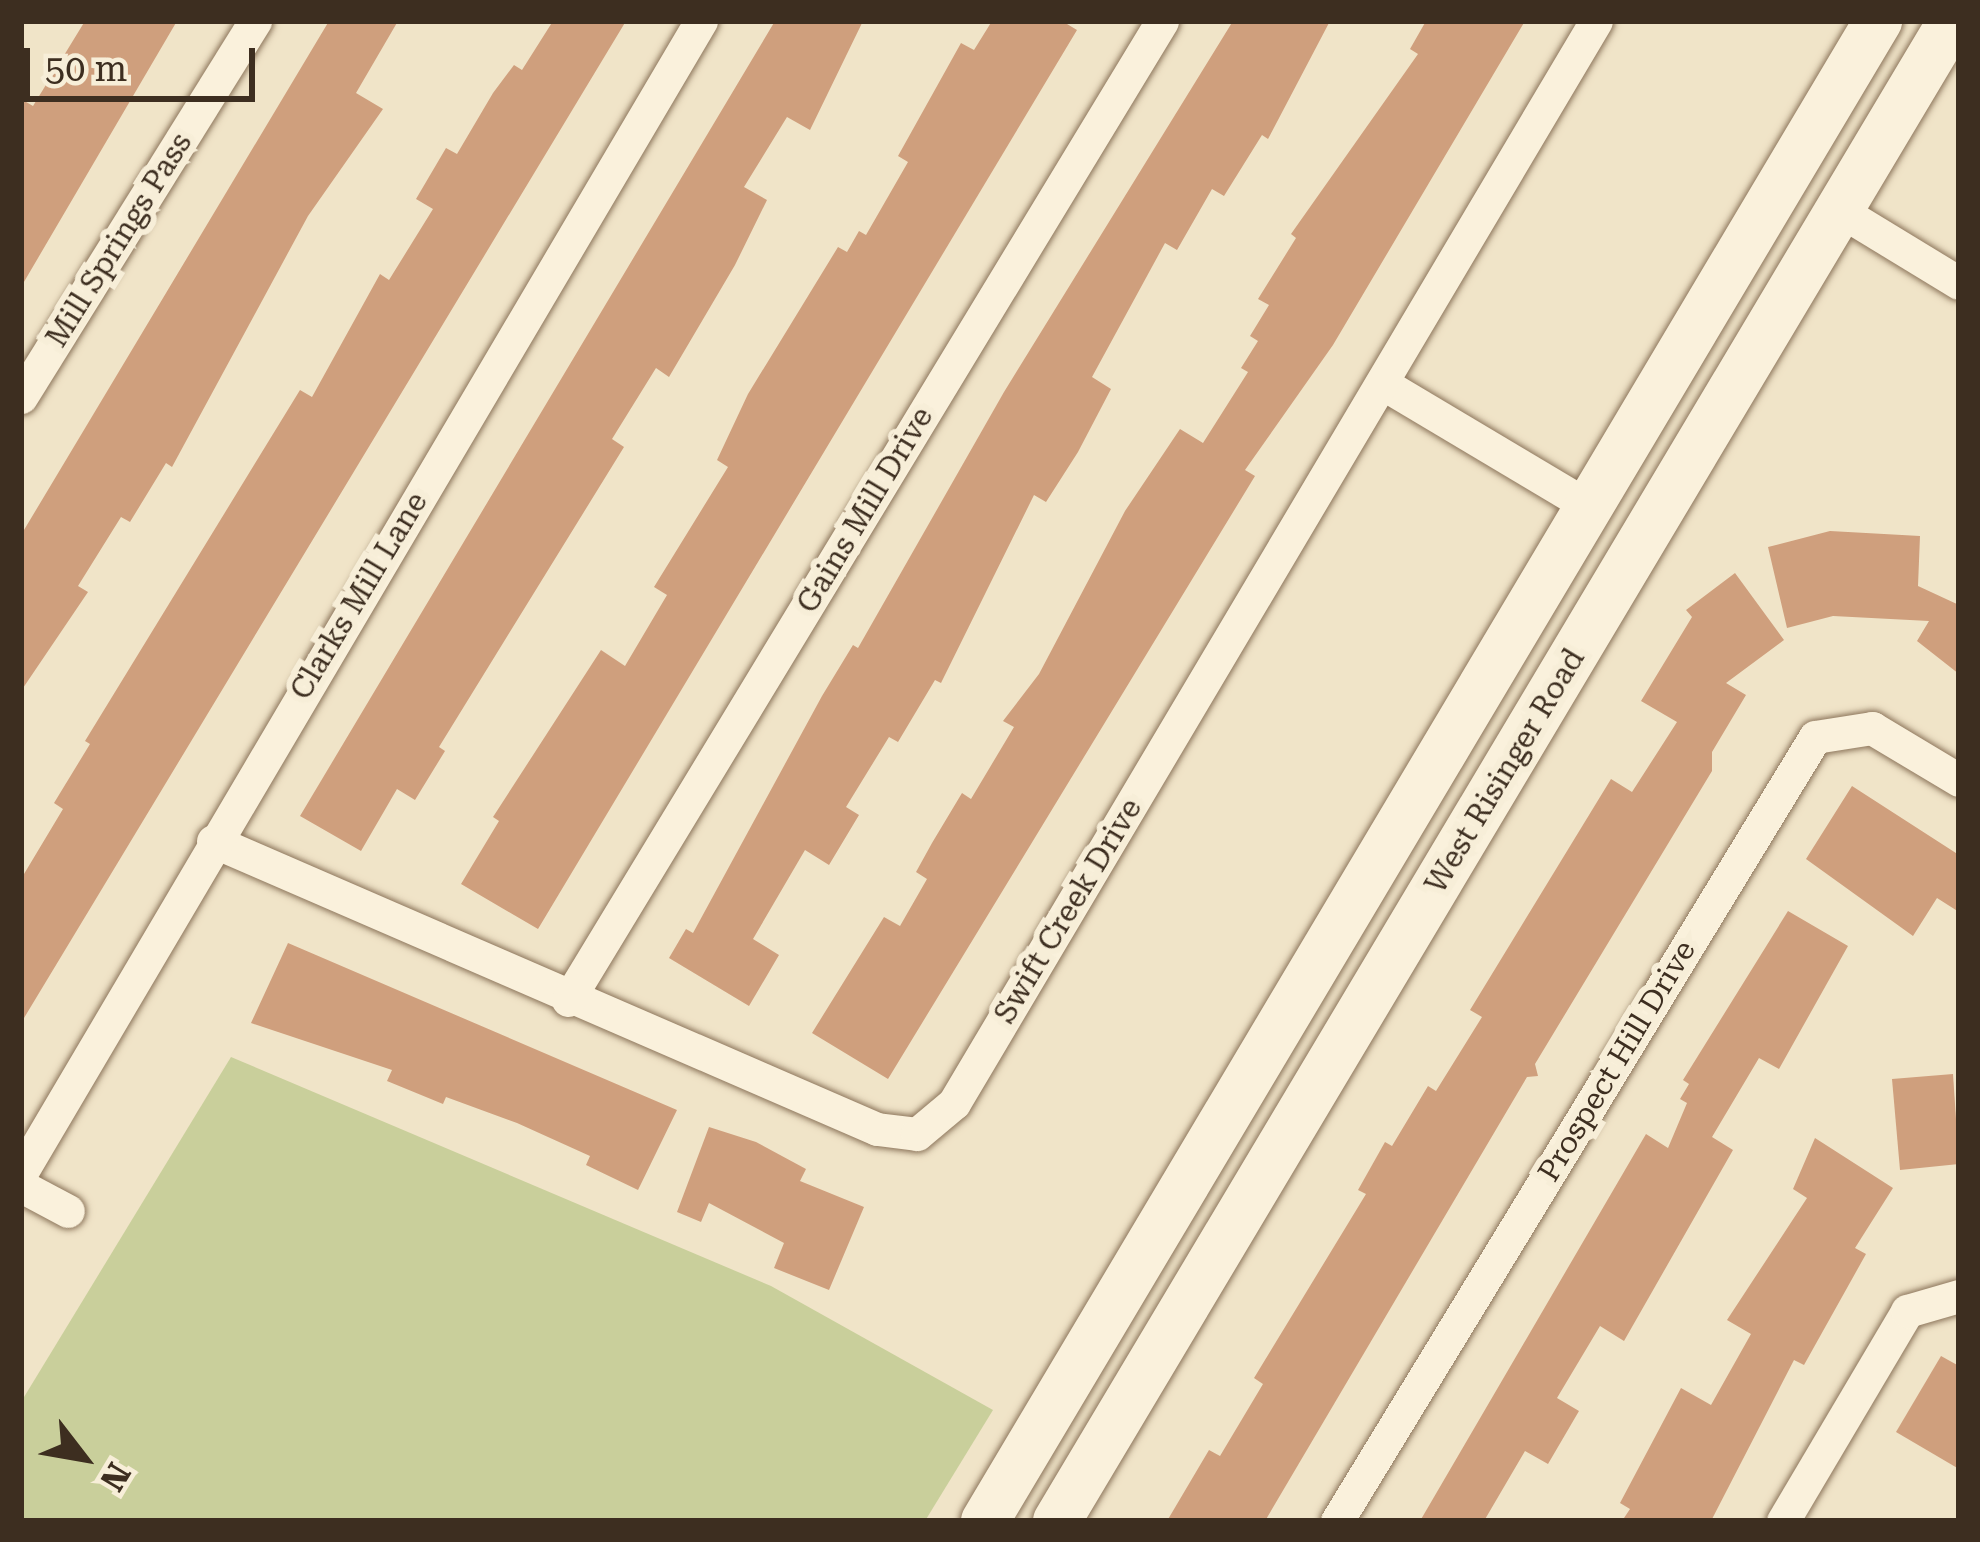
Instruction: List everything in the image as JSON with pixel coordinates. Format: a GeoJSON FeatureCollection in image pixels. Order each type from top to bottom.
{"type":"FeatureCollection","features":[{"type":"Feature","properties":{"kind":"main road","name":"West Risinger Road"},"geometry":{"type":"LineString","coordinates":[[986,1521],[1879,21]]}},
{"type":"Feature","properties":{"kind":"main road","name":"West Risinger Road"},"geometry":{"type":"LineString","coordinates":[[1058,1521],[1952,21]]}},
{"type":"Feature","properties":{"kind":"street","name":"Mill Springs Pass"},"geometry":{"type":"LineString","coordinates":[[21,397],[255,21]]}},
{"type":"Feature","properties":{"kind":"street","name":"Clarks Mill Lane"},"geometry":{"type":"LineString","coordinates":[[21,1173],[701,21]]}},
{"type":"Feature","properties":{"kind":"street","name":"Gains Mill Drive"},"geometry":{"type":"LineString","coordinates":[[568,1000],[1162,21]]}},
{"type":"Feature","properties":{"kind":"street","name":"Swift Creek Drive"},"geometry":{"type":"LineString","coordinates":[[213,841],[568,1000],[878,1129],[917,1134],[954,1103],[1596,21]]}},
{"type":"Feature","properties":{"kind":"street"},"geometry":{"type":"LineString","coordinates":[[1839,210],[1959,283]]}},
{"type":"Feature","properties":{"kind":"street"},"geometry":{"type":"LineString","coordinates":[[1382,383],[1588,506]]}},
{"type":"Feature","properties":{"kind":"street","name":"Prospect Hill Drive"},"geometry":{"type":"LineString","coordinates":[[1337,1521],[1815,736],[1872,728],[1959,780]]}},
{"type":"Feature","properties":{"kind":"street"},"geometry":{"type":"LineString","coordinates":[[21,1186],[68,1211]]}},
{"type":"Feature","properties":{"kind":"street"},"geometry":{"type":"LineString","coordinates":[[1783,1521],[1907,1311],[1959,1296]]}},
{"type":"Feature","properties":{"kind":"green space"},"geometry":{"type":"Polygon","coordinates":[[[231,1057],[771,1286],[993,1410],[925,1521],[21,1521],[21,1402],[231,1057]]]}},
{"type":"Feature","properties":{"kind":"building"},"geometry":{"type":"Polygon","coordinates":[[[85,21],[177,21],[21,287],[21,99],[33,106],[85,21]]]}},
{"type":"Feature","properties":{"kind":"building"},"geometry":{"type":"Polygon","coordinates":[[[329,21],[398,21],[356,93],[383,109],[308,216],[172,467],[166,463],[130,522],[121,517],[78,586],[88,592],[21,691],[21,535],[329,21]]]}},
{"type":"Feature","properties":{"kind":"building"},"geometry":{"type":"Polygon","coordinates":[[[553,21],[626,21],[21,1023],[21,879],[63,809],[54,803],[90,744],[85,741],[300,390],[312,397],[380,274],[389,280],[433,209],[416,199],[446,148],[457,154],[493,93],[514,65],[522,70],[553,21]]]}},
{"type":"Feature","properties":{"kind":"building"},"geometry":{"type":"Polygon","coordinates":[[[775,21],[863,21],[810,130],[787,117],[744,187],[767,200],[735,265],[669,377],[656,368],[612,439],[624,447],[439,747],[445,751],[415,800],[397,789],[361,851],[300,816],[775,21]]]}},
{"type":"Feature","properties":{"kind":"building"},"geometry":{"type":"Polygon","coordinates":[[[992,21],[1062,21],[1077,30],[538,929],[461,884],[499,821],[493,817],[601,650],[625,666],[667,595],[654,587],[728,467],[717,460],[748,394],[838,247],[847,252],[859,231],[866,235],[908,162],[898,156],[961,43],[974,50],[992,21]]]}},
{"type":"Feature","properties":{"kind":"building"},"geometry":{"type":"Polygon","coordinates":[[[1233,21],[1330,21],[1268,139],[1262,135],[1224,196],[1212,189],[1177,250],[1165,243],[1092,377],[1111,389],[1078,452],[1046,502],[1034,495],[941,683],[935,680],[898,742],[889,737],[846,807],[859,815],[829,865],[805,850],[753,939],[779,955],[749,1006],[669,958],[686,929],[693,933],[822,696],[853,645],[858,648],[1004,392],[1233,21]]]}},
{"type":"Feature","properties":{"kind":"building"},"geometry":{"type":"Polygon","coordinates":[[[1426,21],[1525,21],[1333,345],[1245,470],[1255,476],[888,1079],[812,1033],[884,917],[900,926],[927,879],[916,872],[962,793],[971,799],[1014,727],[1003,721],[1039,674],[1125,511],[1180,429],[1203,443],[1248,372],[1241,368],[1258,341],[1250,336],[1269,305],[1258,299],[1296,238],[1291,234],[1418,54],[1410,49],[1426,21]]]}},
{"type":"Feature","properties":{"kind":"building"},"geometry":{"type":"Polygon","coordinates":[[[1830,531],[1920,536],[1918,586],[1959,605],[1959,674],[1917,641],[1929,621],[1833,616],[1787,628],[1768,547],[1830,531]]]}},
{"type":"Feature","properties":{"kind":"building"},"geometry":{"type":"Polygon","coordinates":[[[1735,573],[1784,640],[1726,683],[1746,695],[1712,752],[1712,771],[1535,1064],[1538,1076],[1527,1077],[1265,1521],[1167,1521],[1209,1450],[1220,1456],[1263,1384],[1254,1378],[1366,1194],[1358,1190],[1385,1142],[1392,1146],[1428,1086],[1436,1091],[1482,1017],[1470,1010],[1611,779],[1632,792],[1677,722],[1641,701],[1692,617],[1686,610],[1735,573]]]}},
{"type":"Feature","properties":{"kind":"building"},"geometry":{"type":"Polygon","coordinates":[[[1852,786],[1959,855],[1959,912],[1937,898],[1913,936],[1806,859],[1852,786]]]}},
{"type":"Feature","properties":{"kind":"building"},"geometry":{"type":"Polygon","coordinates":[[[1788,911],[1848,946],[1779,1069],[1759,1058],[1712,1137],[1733,1150],[1624,1341],[1600,1326],[1557,1398],[1579,1411],[1548,1464],[1525,1451],[1484,1521],[1420,1521],[1646,1134],[1668,1148],[1687,1103],[1680,1099],[1689,1084],[1683,1080],[1788,911]]]}},
{"type":"Feature","properties":{"kind":"building"},"geometry":{"type":"Polygon","coordinates":[[[288,943],[677,1110],[638,1190],[586,1165],[590,1156],[517,1123],[446,1097],[443,1104],[387,1081],[392,1070],[251,1023],[288,943]]]}},
{"type":"Feature","properties":{"kind":"building"},"geometry":{"type":"Polygon","coordinates":[[[1953,1074],[1959,1164],[1900,1170],[1892,1079],[1953,1074]]]}},
{"type":"Feature","properties":{"kind":"building"},"geometry":{"type":"Polygon","coordinates":[[[709,1127],[756,1142],[806,1169],[800,1181],[864,1207],[829,1290],[774,1268],[784,1243],[709,1203],[701,1222],[677,1212],[709,1127]]]}},
{"type":"Feature","properties":{"kind":"building"},"geometry":{"type":"Polygon","coordinates":[[[1815,1138],[1893,1188],[1855,1248],[1866,1254],[1804,1365],[1794,1360],[1711,1521],[1622,1521],[1630,1509],[1620,1503],[1681,1388],[1711,1405],[1751,1334],[1727,1320],[1807,1198],[1793,1189],[1815,1138]]]}},
{"type":"Feature","properties":{"kind":"building"},"geometry":{"type":"Polygon","coordinates":[[[1941,1356],[1959,1366],[1959,1469],[1896,1432],[1941,1356]]]}}]}
